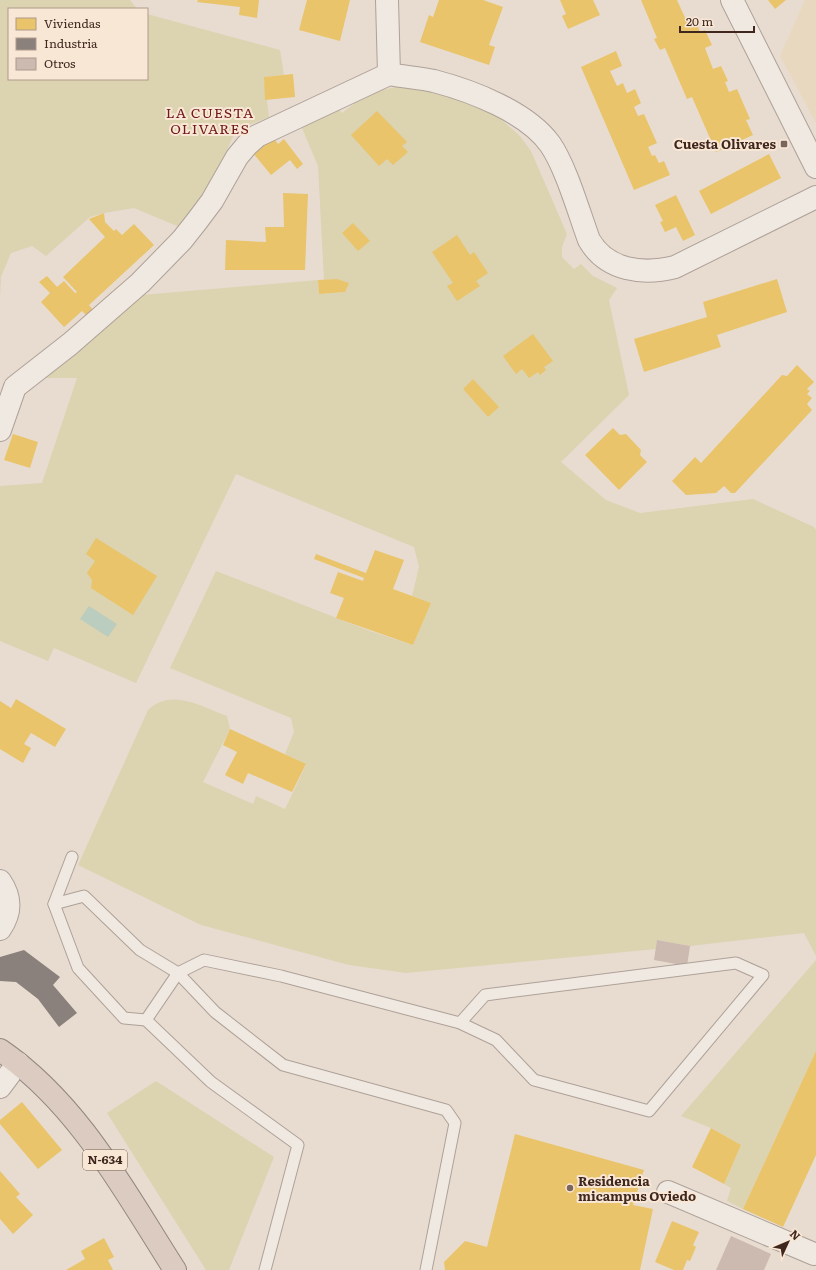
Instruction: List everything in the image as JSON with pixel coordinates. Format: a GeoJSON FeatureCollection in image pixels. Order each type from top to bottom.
{"type":"FeatureCollection","features":[{"type":"Feature","properties":{"kind":"highway","name":"N-634"},"geometry":{"type":"LineString","coordinates":[[0,1050],[18,1063],[55,1097],[76,1121],[104,1159],[175,1270]]}},
{"type":"Feature","properties":{"kind":"street"},"geometry":{"type":"LineString","coordinates":[[387,0],[389,74]]}},
{"type":"Feature","properties":{"kind":"street"},"geometry":{"type":"LineString","coordinates":[[732,0],[816,167]]}},
{"type":"Feature","properties":{"kind":"street"},"geometry":{"type":"LineString","coordinates":[[0,430],[15,387],[70,344],[140,283],[161,262],[182,240],[212,201],[237,157],[247,145],[257,136],[389,74],[433,81],[457,88],[525,119],[541,133],[551,146],[560,163],[589,240],[596,251],[608,259],[632,270],[658,271],[675,267],[816,197]]}},
{"type":"Feature","properties":{"kind":"street"},"geometry":{"type":"LineString","coordinates":[[0,881],[7,893],[9,904],[8,913],[0,928]]}},
{"type":"Feature","properties":{"kind":"street"},"geometry":{"type":"LineString","coordinates":[[0,1087],[18,1063]]}},
{"type":"Feature","properties":{"kind":"street"},"geometry":{"type":"LineString","coordinates":[[668,1192],[812,1258]]}},
{"type":"Feature","properties":{"kind":"lane"},"geometry":{"type":"LineString","coordinates":[[72,857],[54,904],[78,968],[124,1018],[146,1020],[211,1082],[298,1145],[265,1270]]}},
{"type":"Feature","properties":{"kind":"lane"},"geometry":{"type":"LineString","coordinates":[[54,904],[84,896],[140,950],[178,973],[215,1012],[283,1065],[446,1110],[455,1123],[426,1270]]}},
{"type":"Feature","properties":{"kind":"lane"},"geometry":{"type":"LineString","coordinates":[[146,1020],[178,973],[204,960],[281,976],[460,1023],[496,1040],[534,1080],[649,1111],[764,975],[736,963],[485,995],[460,1023]]}},
{"type":"Feature","properties":{"kind":"shaded area"},"geometry":{"type":"Polygon","coordinates":[[[0,0],[130,0],[136,8],[8,8],[8,80],[148,80],[148,14],[280,50],[284,75],[264,77],[269,117],[236,130],[211,186],[182,228],[134,208],[90,217],[46,256],[32,246],[11,253],[1,277],[0,298],[0,0]]]}},
{"type":"Feature","properties":{"kind":"shaded area"},"geometry":{"type":"Polygon","coordinates":[[[805,0],[816,0],[816,123],[780,56],[805,0]]]}},
{"type":"Feature","properties":{"kind":"shaded area"},"geometry":{"type":"Polygon","coordinates":[[[396,87],[429,89],[474,104],[495,114],[520,136],[531,151],[567,234],[562,247],[562,257],[574,269],[581,264],[593,276],[617,288],[609,300],[629,395],[561,462],[606,500],[640,513],[753,499],[814,527],[816,530],[816,956],[804,933],[690,946],[657,940],[656,949],[406,973],[349,965],[201,925],[78,865],[148,710],[157,704],[167,700],[186,701],[227,716],[230,729],[203,782],[253,804],[256,796],[285,809],[306,765],[285,754],[294,732],[291,718],[170,668],[216,571],[370,631],[413,645],[431,603],[412,596],[419,567],[414,547],[236,474],[136,683],[54,648],[48,661],[0,641],[0,486],[42,483],[77,378],[38,378],[142,295],[318,280],[319,294],[345,292],[348,283],[337,279],[324,280],[318,166],[299,121],[338,108],[342,113],[368,93],[396,87]],[[473,379],[463,389],[488,417],[498,407],[473,379]]]}},
{"type":"Feature","properties":{"kind":"shaded area"},"geometry":{"type":"Polygon","coordinates":[[[89,606],[117,624],[108,637],[80,619],[89,606]]]}},
{"type":"Feature","properties":{"kind":"shaded area"},"geometry":{"type":"Polygon","coordinates":[[[816,960],[816,1051],[743,1209],[727,1201],[731,1188],[724,1184],[741,1145],[711,1128],[681,1116],[816,960]]]}},
{"type":"Feature","properties":{"kind":"shaded area"},"geometry":{"type":"Polygon","coordinates":[[[156,1081],[274,1157],[229,1270],[206,1270],[107,1113],[156,1081]]]}},
{"type":"Feature","properties":{"kind":"building: Viviendas"},"geometry":{"type":"Polygon","coordinates":[[[198,0],[259,0],[257,18],[239,15],[240,7],[197,2],[198,0]]]}},
{"type":"Feature","properties":{"kind":"building: Viviendas"},"geometry":{"type":"Polygon","coordinates":[[[307,0],[350,0],[340,41],[299,30],[307,0]]]}},
{"type":"Feature","properties":{"kind":"building: Viviendas"},"geometry":{"type":"Polygon","coordinates":[[[439,0],[483,0],[503,7],[489,45],[495,47],[489,65],[420,42],[429,15],[433,17],[439,0]]]}},
{"type":"Feature","properties":{"kind":"building: Viviendas"},"geometry":{"type":"Polygon","coordinates":[[[560,0],[593,0],[600,15],[568,29],[562,16],[566,14],[560,0]]]}},
{"type":"Feature","properties":{"kind":"building: Viviendas"},"geometry":{"type":"Polygon","coordinates":[[[641,0],[677,0],[687,22],[695,19],[700,32],[705,30],[712,45],[705,48],[713,69],[721,66],[728,81],[725,82],[729,92],[737,89],[750,119],[746,120],[753,135],[716,152],[692,97],[687,99],[665,48],[660,50],[654,39],[657,38],[641,0]]]}},
{"type":"Feature","properties":{"kind":"building: Viviendas"},"geometry":{"type":"Polygon","coordinates":[[[768,0],[786,0],[775,9],[768,0]]]}},
{"type":"Feature","properties":{"kind":"building: Viviendas"},"geometry":{"type":"Polygon","coordinates":[[[616,51],[622,66],[610,71],[617,86],[623,83],[627,93],[635,89],[641,103],[634,107],[638,116],[644,114],[657,143],[648,147],[652,156],[655,155],[659,163],[664,161],[670,175],[634,190],[581,67],[616,51]]]}},
{"type":"Feature","properties":{"kind":"building: Viviendas"},"geometry":{"type":"Polygon","coordinates":[[[293,74],[295,97],[265,100],[264,77],[293,74]]]}},
{"type":"Feature","properties":{"kind":"building: Viviendas"},"geometry":{"type":"Polygon","coordinates":[[[377,111],[407,142],[402,146],[408,152],[393,165],[387,159],[379,166],[351,135],[377,111]]]}},
{"type":"Feature","properties":{"kind":"building: Viviendas"},"geometry":{"type":"Polygon","coordinates":[[[273,137],[278,144],[284,139],[303,164],[297,169],[290,160],[271,175],[253,153],[273,137]]]}},
{"type":"Feature","properties":{"kind":"building: Viviendas"},"geometry":{"type":"Polygon","coordinates":[[[769,154],[781,178],[711,214],[699,191],[769,154]]]}},
{"type":"Feature","properties":{"kind":"building: Viviendas"},"geometry":{"type":"Polygon","coordinates":[[[283,193],[308,194],[305,270],[225,270],[226,240],[266,242],[265,227],[284,227],[283,193]]]}},
{"type":"Feature","properties":{"kind":"building: Viviendas"},"geometry":{"type":"Polygon","coordinates":[[[676,195],[695,235],[683,241],[676,227],[665,232],[660,222],[663,221],[655,205],[676,195]]]}},
{"type":"Feature","properties":{"kind":"building: Viviendas"},"geometry":{"type":"Polygon","coordinates":[[[104,213],[105,222],[114,231],[116,229],[122,235],[134,224],[154,245],[89,305],[93,310],[87,316],[82,311],[64,327],[41,302],[50,293],[39,282],[47,276],[57,287],[64,281],[75,293],[77,292],[63,277],[105,237],[89,219],[104,213]]]}},
{"type":"Feature","properties":{"kind":"building: Viviendas"},"geometry":{"type":"Polygon","coordinates":[[[353,223],[370,241],[358,251],[342,233],[353,223]]]}},
{"type":"Feature","properties":{"kind":"building: Viviendas"},"geometry":{"type":"Polygon","coordinates":[[[457,235],[470,255],[474,252],[488,273],[476,281],[480,286],[457,301],[447,286],[453,283],[432,252],[457,235]]]}},
{"type":"Feature","properties":{"kind":"building: Viviendas"},"geometry":{"type":"Polygon","coordinates":[[[337,279],[349,283],[345,292],[319,294],[318,280],[337,279]]]}},
{"type":"Feature","properties":{"kind":"building: Viviendas"},"geometry":{"type":"Polygon","coordinates":[[[777,279],[787,312],[717,335],[721,347],[644,372],[634,339],[707,317],[703,302],[777,279]]]}},
{"type":"Feature","properties":{"kind":"building: Viviendas"},"geometry":{"type":"Polygon","coordinates":[[[533,334],[553,361],[544,367],[546,370],[540,375],[538,372],[529,378],[522,369],[516,374],[503,356],[533,334]]]}},
{"type":"Feature","properties":{"kind":"building: Viviendas"},"geometry":{"type":"Polygon","coordinates":[[[797,365],[814,382],[807,389],[810,391],[807,394],[812,398],[807,404],[812,410],[735,493],[731,493],[724,486],[716,493],[686,495],[672,481],[695,457],[701,463],[782,375],[787,376],[797,365]]]}},
{"type":"Feature","properties":{"kind":"building: Viviendas"},"geometry":{"type":"Polygon","coordinates":[[[473,379],[499,407],[488,417],[463,389],[473,379]]]}},
{"type":"Feature","properties":{"kind":"building: Viviendas"},"geometry":{"type":"Polygon","coordinates":[[[613,428],[620,435],[626,434],[641,450],[640,455],[647,462],[619,490],[585,455],[613,428]]]}},
{"type":"Feature","properties":{"kind":"building: Viviendas"},"geometry":{"type":"Polygon","coordinates":[[[13,434],[38,442],[30,468],[4,460],[13,434]]]}},
{"type":"Feature","properties":{"kind":"building: Viviendas"},"geometry":{"type":"Polygon","coordinates":[[[96,538],[157,576],[133,615],[91,588],[92,580],[87,573],[95,561],[86,554],[96,538]]]}},
{"type":"Feature","properties":{"kind":"building: Viviendas"},"geometry":{"type":"Polygon","coordinates":[[[375,550],[404,560],[393,589],[431,603],[413,645],[336,618],[344,598],[330,593],[338,572],[363,581],[364,578],[314,559],[316,554],[366,573],[375,550]]]}},
{"type":"Feature","properties":{"kind":"building: Viviendas"},"geometry":{"type":"Polygon","coordinates":[[[16,699],[66,729],[55,747],[31,733],[24,744],[31,748],[23,763],[0,749],[0,701],[11,708],[16,699]]]}},
{"type":"Feature","properties":{"kind":"building: Viviendas"},"geometry":{"type":"Polygon","coordinates":[[[230,729],[306,764],[292,792],[248,773],[243,784],[225,775],[237,752],[223,745],[230,729]]]}},
{"type":"Feature","properties":{"kind":"building: Viviendas"},"geometry":{"type":"Polygon","coordinates":[[[816,1051],[816,1155],[783,1227],[743,1209],[816,1051]]]}},
{"type":"Feature","properties":{"kind":"building: Viviendas"},"geometry":{"type":"Polygon","coordinates":[[[22,1102],[62,1150],[38,1169],[0,1124],[0,1120],[22,1102]]]}},
{"type":"Feature","properties":{"kind":"building: Viviendas"},"geometry":{"type":"Polygon","coordinates":[[[711,1128],[741,1145],[724,1184],[692,1167],[711,1128]]]}},
{"type":"Feature","properties":{"kind":"building: Viviendas","name":"Residencia micampus Oviedo"},"geometry":{"type":"Polygon","coordinates":[[[515,1134],[644,1170],[633,1205],[653,1209],[640,1270],[445,1270],[444,1262],[465,1241],[487,1247],[515,1134]]]}},
{"type":"Feature","properties":{"kind":"building: Viviendas"},"geometry":{"type":"Polygon","coordinates":[[[0,1171],[20,1194],[16,1197],[33,1215],[13,1234],[0,1219],[0,1171]]]}},
{"type":"Feature","properties":{"kind":"building: Viviendas"},"geometry":{"type":"Polygon","coordinates":[[[672,1221],[699,1232],[693,1245],[696,1247],[690,1261],[687,1260],[683,1270],[674,1270],[655,1262],[672,1221]]]}},
{"type":"Feature","properties":{"kind":"building: Viviendas"},"geometry":{"type":"Polygon","coordinates":[[[104,1238],[114,1257],[108,1260],[113,1270],[66,1270],[85,1259],[81,1251],[104,1238]]]}},
{"type":"Feature","properties":{"kind":"building: Industria"},"geometry":{"type":"Polygon","coordinates":[[[24,950],[60,977],[53,985],[77,1013],[59,1027],[38,999],[16,982],[0,981],[0,957],[24,950]]]}},
{"type":"Feature","properties":{"kind":"building: Otros"},"geometry":{"type":"Polygon","coordinates":[[[657,940],[690,946],[687,966],[654,960],[657,940]]]}},
{"type":"Feature","properties":{"kind":"building: Otros"},"geometry":{"type":"Polygon","coordinates":[[[731,1236],[771,1254],[764,1270],[716,1270],[731,1236]]]}},
{"type":"Feature","properties":{"kind":"place","name":"Cuesta Olivares"},"geometry":{"type":"Point","coordinates":[784,144]}},
{"type":"Feature","properties":{"kind":"place","name":"Residencia micampus Oviedo"},"geometry":{"type":"Point","coordinates":[570,1188]}},
{"type":"Feature","properties":{"kind":"district","name":"LA CUESTA OLIVARES"},"geometry":{"type":"Point","coordinates":[210,122]}}]}
